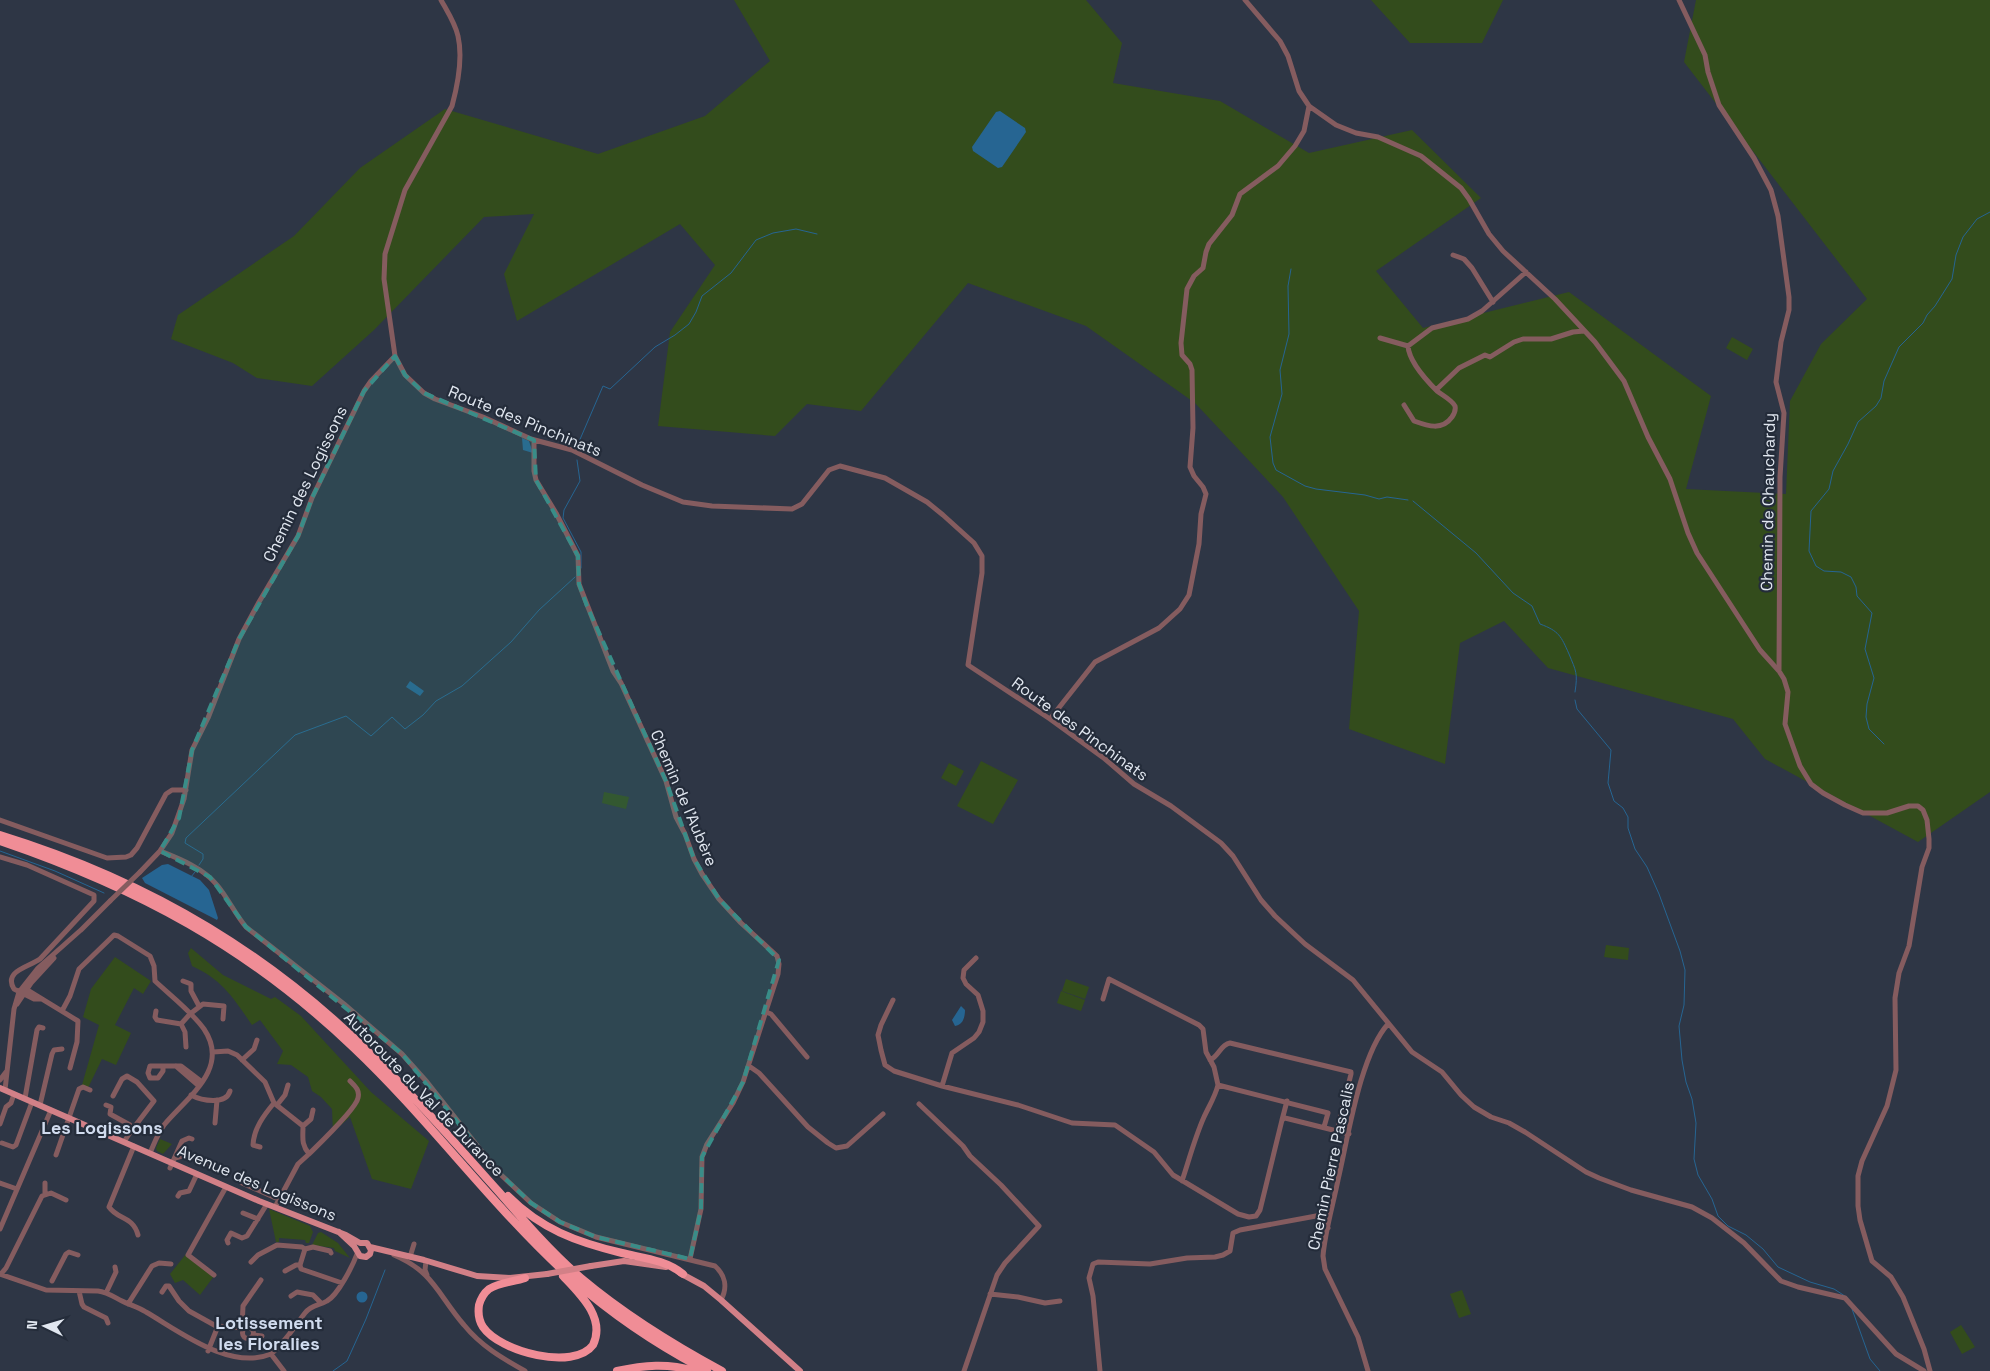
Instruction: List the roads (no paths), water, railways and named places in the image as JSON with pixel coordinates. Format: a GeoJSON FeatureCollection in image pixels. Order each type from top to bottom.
{"type":"FeatureCollection","features":[{"type":"Feature","properties":{"kind":"highway","name":"Autoroute du Val de Durance"},"geometry":{"type":"LineString","coordinates":[[0,835],[50,851],[128,883],[191,916],[268,966],[330,1015],[388,1072],[523,1220],[579,1277],[612,1304],[654,1333],[722,1371]]}},
{"type":"Feature","properties":{"kind":"highway","name":"Autoroute du Val de Durance"},"geometry":{"type":"LineString","coordinates":[[0,842],[85,872],[148,901],[198,928],[274,979],[314,1011],[355,1049],[406,1101],[519,1226],[598,1302],[655,1342],[707,1371]]}},
{"type":"Feature","properties":{"kind":"highway"},"geometry":{"type":"LineString","coordinates":[[388,1072],[412,1093],[512,1200],[543,1225],[566,1237],[587,1244],[670,1265],[683,1274]]}},
{"type":"Feature","properties":{"kind":"highway"},"geometry":{"type":"LineString","coordinates":[[519,1226],[534,1246],[576,1290],[590,1308],[595,1319],[597,1329],[595,1339],[587,1352],[576,1360],[569,1362],[547,1362],[515,1350],[487,1332],[479,1317],[479,1305],[483,1295],[495,1286],[526,1278]]}},
{"type":"Feature","properties":{"kind":"highway"},"geometry":{"type":"LineString","coordinates":[[617,1371],[658,1365],[694,1371]]}},
{"type":"Feature","properties":{"kind":"main road","name":"Avenue des Logissons"},"geometry":{"type":"LineString","coordinates":[[3,1089],[267,1204],[339,1232],[360,1243]]}},
{"type":"Feature","properties":{"kind":"main road","name":"Avenue des Logissons"},"geometry":{"type":"LineString","coordinates":[[339,1232],[356,1252]]}},
{"type":"Feature","properties":{"kind":"main road"},"geometry":{"type":"LineString","coordinates":[[360,1243],[367,1244],[371,1250],[368,1256],[364,1258],[356,1252],[360,1243]]}},
{"type":"Feature","properties":{"kind":"main road"},"geometry":{"type":"LineString","coordinates":[[371,1250],[382,1250],[477,1276],[526,1278],[616,1262],[638,1262],[661,1266],[683,1274],[704,1286],[800,1371]]}},
{"type":"Feature","properties":{"kind":"street","name":"Route des Pinchinats"},"geometry":{"type":"LineString","coordinates":[[442,0],[458,36],[458,74],[452,106],[420,160],[405,190],[385,254],[384,278],[394,356],[405,375],[424,393],[534,440],[572,450],[658,492],[683,502],[712,506],[792,509],[798,507],[830,470],[840,466],[885,478],[927,502],[944,514],[979,548],[982,556],[982,573],[968,665],[1050,719],[1105,759],[1134,784],[1174,808],[1221,843],[1233,856],[1260,900],[1270,911],[1305,944],[1353,980],[1412,1052],[1442,1072],[1474,1107],[1491,1117],[1510,1123],[1586,1172],[1631,1190],[1692,1207],[1712,1218],[1744,1243],[1781,1281],[1798,1287],[1830,1293],[1847,1300],[1896,1354],[1924,1371]]}},
{"type":"Feature","properties":{"kind":"street"},"geometry":{"type":"LineString","coordinates":[[1245,0],[1280,41],[1288,56],[1299,91],[1310,106],[1336,125],[1356,133],[1378,137],[1416,154],[1460,188],[1469,199],[1489,234],[1584,331],[1624,381],[1648,437],[1670,480],[1688,533],[1700,559],[1760,650],[1779,671],[1788,692],[1786,724],[1800,766],[1812,784],[1823,793],[1863,813],[1887,814],[1909,806],[1918,806],[1923,810],[1930,830],[1909,946],[1898,973],[1896,998],[1897,1063],[1894,1085],[1888,1106],[1862,1161],[1857,1191],[1860,1220],[1872,1261],[1891,1277],[1903,1297],[1924,1349],[1930,1371]]}},
{"type":"Feature","properties":{"kind":"street","name":"Chemin de Chauchardy"},"geometry":{"type":"LineString","coordinates":[[1679,0],[1705,55],[1708,72],[1719,105],[1754,158],[1771,190],[1778,216],[1790,310],[1781,342],[1776,382],[1784,413],[1780,477],[1779,671]]}},
{"type":"Feature","properties":{"kind":"street"},"geometry":{"type":"LineString","coordinates":[[1050,719],[1095,662],[1159,628],[1180,609],[1189,595],[1199,544],[1201,514],[1206,494],[1190,466],[1193,428],[1192,370],[1181,350],[1187,288],[1194,276],[1204,268],[1206,252],[1232,215],[1240,194],[1278,166],[1295,146],[1304,131],[1310,106]]}},
{"type":"Feature","properties":{"kind":"street"},"geometry":{"type":"LineString","coordinates":[[1453,255],[1464,258],[1493,302]]}},
{"type":"Feature","properties":{"kind":"street"},"geometry":{"type":"LineString","coordinates":[[1408,346],[1432,328],[1468,319],[1482,311],[1526,272]]}},
{"type":"Feature","properties":{"kind":"street"},"geometry":{"type":"LineString","coordinates":[[1436,390],[1459,368],[1485,355],[1490,357],[1514,342],[1523,339],[1551,339],[1573,332],[1584,331]]}},
{"type":"Feature","properties":{"kind":"street"},"geometry":{"type":"LineString","coordinates":[[1380,338],[1408,346]]}},
{"type":"Feature","properties":{"kind":"street"},"geometry":{"type":"LineString","coordinates":[[1404,405],[1414,421],[1431,427],[1443,426],[1456,411],[1455,406],[1436,390],[1409,354],[1408,346]]}},
{"type":"Feature","properties":{"kind":"street","name":"Chemin des Logissons"},"geometry":{"type":"LineString","coordinates":[[82,929],[160,851],[172,833],[179,818],[186,790],[192,750],[208,718],[239,640],[259,602],[294,544],[312,498],[364,391],[394,356]]}},
{"type":"Feature","properties":{"kind":"street","name":"Chemin de l'Aubère"},"geometry":{"type":"LineString","coordinates":[[534,440],[534,471],[536,480],[556,513],[578,556],[579,584],[587,606],[613,671],[670,791],[676,817],[685,834],[694,859],[719,899],[741,923],[774,952],[779,960],[779,969],[748,1066],[733,1103],[707,1144],[702,1157],[702,1209],[690,1259]]}},
{"type":"Feature","properties":{"kind":"street"},"geometry":{"type":"LineString","coordinates":[[0,820],[101,857],[120,858],[134,853],[166,794],[172,790],[186,790]]}},
{"type":"Feature","properties":{"kind":"street"},"geometry":{"type":"LineString","coordinates":[[160,851],[200,870],[210,877],[246,927],[344,1004],[402,1054],[427,1082],[498,1172],[531,1203],[560,1222],[596,1237],[707,1263],[719,1270],[725,1283],[725,1294],[722,1300]]}},
{"type":"Feature","properties":{"kind":"street"},"geometry":{"type":"LineString","coordinates":[[0,857],[27,866],[94,895],[94,901],[40,959],[15,972],[11,978],[11,986],[23,990],[76,1019],[79,1024],[77,1042],[70,1068]]}},
{"type":"Feature","properties":{"kind":"street"},"geometry":{"type":"LineString","coordinates":[[23,990],[82,929]]}},
{"type":"Feature","properties":{"kind":"street"},"geometry":{"type":"LineString","coordinates":[[3,1089],[8,1067],[14,1008],[23,990],[38,968],[82,929]]}},
{"type":"Feature","properties":{"kind":"street"},"geometry":{"type":"LineString","coordinates":[[62,1011],[70,996],[79,969],[114,935],[150,956],[155,981],[203,1028],[211,1042],[213,1052],[209,1072],[162,1127],[150,1153]]}},
{"type":"Feature","properties":{"kind":"street"},"geometry":{"type":"LineString","coordinates":[[942,1086],[952,1053],[974,1038],[979,1032],[982,1022],[983,1011],[978,995],[966,984],[963,978],[964,970],[976,958]]}},
{"type":"Feature","properties":{"kind":"street"},"geometry":{"type":"LineString","coordinates":[[1102,999],[1109,979],[1192,1020],[1203,1030],[1204,1047],[1218,1085],[1213,1103],[1204,1117],[1182,1181]]}},
{"type":"Feature","properties":{"kind":"street"},"geometry":{"type":"LineString","coordinates":[[183,981],[192,984],[191,991],[199,1006]]}},
{"type":"Feature","properties":{"kind":"street"},"geometry":{"type":"LineString","coordinates":[[893,1000],[878,1035],[880,1050],[885,1064],[907,1076],[1018,1105],[1072,1123],[1115,1125],[1154,1152],[1173,1176],[1238,1214],[1249,1217],[1256,1216],[1260,1210],[1287,1102]]}},
{"type":"Feature","properties":{"kind":"street"},"geometry":{"type":"LineString","coordinates":[[181,1024],[199,1006],[204,1004],[224,1006],[223,1019]]}},
{"type":"Feature","properties":{"kind":"street"},"geometry":{"type":"LineString","coordinates":[[156,1012],[158,1020],[181,1024]]}},
{"type":"Feature","properties":{"kind":"street"},"geometry":{"type":"LineString","coordinates":[[766,1012],[771,1014],[808,1057]]}},
{"type":"Feature","properties":{"kind":"street"},"geometry":{"type":"LineString","coordinates":[[181,1024],[185,1032],[186,1046]]}},
{"type":"Feature","properties":{"kind":"street","name":"Chemin Pierre Pascalis"},"geometry":{"type":"LineString","coordinates":[[1368,1371],[1358,1337],[1325,1269],[1323,1256],[1349,1134],[1371,1052],[1381,1032],[1388,1024]]}},
{"type":"Feature","properties":{"kind":"street"},"geometry":{"type":"LineString","coordinates":[[25,1098],[37,1030],[39,1027],[43,1028]]}},
{"type":"Feature","properties":{"kind":"street"},"geometry":{"type":"LineString","coordinates":[[242,1060],[254,1048],[257,1040]]}},
{"type":"Feature","properties":{"kind":"street"},"geometry":{"type":"LineString","coordinates":[[1210,1060],[1218,1055],[1223,1046],[1230,1043],[1350,1072],[1352,1074],[1337,1131]]}},
{"type":"Feature","properties":{"kind":"street"},"geometry":{"type":"LineString","coordinates":[[40,1105],[52,1054],[54,1050],[62,1049]]}},
{"type":"Feature","properties":{"kind":"street"},"geometry":{"type":"LineString","coordinates":[[213,1052],[228,1051],[242,1060],[265,1082],[275,1104],[303,1126]]}},
{"type":"Feature","properties":{"kind":"street"},"geometry":{"type":"LineString","coordinates":[[163,1067],[176,1066],[200,1084]]}},
{"type":"Feature","properties":{"kind":"street"},"geometry":{"type":"LineString","coordinates":[[748,1066],[759,1073],[808,1127],[832,1147],[841,1148],[848,1146],[883,1114]]}},
{"type":"Feature","properties":{"kind":"street"},"geometry":{"type":"LineString","coordinates":[[0,1080],[6,1074],[8,1067]]}},
{"type":"Feature","properties":{"kind":"street"},"geometry":{"type":"LineString","coordinates":[[113,1096],[122,1079],[127,1076],[137,1082],[154,1101],[124,1142]]}},
{"type":"Feature","properties":{"kind":"street"},"geometry":{"type":"LineString","coordinates":[[275,1207],[298,1164],[356,1104],[357,1088],[350,1081]]}},
{"type":"Feature","properties":{"kind":"street"},"geometry":{"type":"LineString","coordinates":[[260,1147],[253,1145],[255,1132],[262,1118],[285,1095],[288,1085]]}},
{"type":"Feature","properties":{"kind":"street"},"geometry":{"type":"LineString","coordinates":[[1218,1085],[1328,1112],[1324,1127]]}},
{"type":"Feature","properties":{"kind":"street"},"geometry":{"type":"LineString","coordinates":[[56,1155],[79,1089],[83,1087],[90,1090]]}},
{"type":"Feature","properties":{"kind":"street"},"geometry":{"type":"LineString","coordinates":[[191,1095],[197,1098],[225,1100],[230,1091]]}},
{"type":"Feature","properties":{"kind":"street"},"geometry":{"type":"LineString","coordinates":[[0,1124],[6,1107],[11,1103],[14,1094]]}},
{"type":"Feature","properties":{"kind":"street"},"geometry":{"type":"LineString","coordinates":[[215,1123],[217,1100]]}},
{"type":"Feature","properties":{"kind":"street"},"geometry":{"type":"LineString","coordinates":[[2,1143],[16,1145],[32,1102]]}},
{"type":"Feature","properties":{"kind":"street"},"geometry":{"type":"LineString","coordinates":[[919,1104],[1001,1185],[1039,1226],[1005,1263],[997,1275],[964,1371]]}},
{"type":"Feature","properties":{"kind":"street"},"geometry":{"type":"LineString","coordinates":[[106,1105],[111,1107],[110,1114],[128,1123],[129,1134]]}},
{"type":"Feature","properties":{"kind":"street"},"geometry":{"type":"LineString","coordinates":[[0,1230],[51,1110]]}},
{"type":"Feature","properties":{"kind":"street"},"geometry":{"type":"LineString","coordinates":[[309,1154],[302,1142],[303,1126],[311,1119],[313,1110]]}},
{"type":"Feature","properties":{"kind":"street"},"geometry":{"type":"LineString","coordinates":[[1282,1120],[1286,1118],[1349,1134]]}},
{"type":"Feature","properties":{"kind":"street"},"geometry":{"type":"LineString","coordinates":[[172,1163],[182,1140],[192,1139]]}},
{"type":"Feature","properties":{"kind":"street"},"geometry":{"type":"LineString","coordinates":[[134,1146],[109,1207],[131,1221],[138,1236]]}},
{"type":"Feature","properties":{"kind":"street"},"geometry":{"type":"LineString","coordinates":[[172,1163],[186,1155],[207,1164]]}},
{"type":"Feature","properties":{"kind":"street"},"geometry":{"type":"LineString","coordinates":[[178,1196],[180,1193],[189,1191],[197,1174]]}},
{"type":"Feature","properties":{"kind":"street"},"geometry":{"type":"LineString","coordinates":[[0,1183],[17,1189]]}},
{"type":"Feature","properties":{"kind":"street"},"geometry":{"type":"LineString","coordinates":[[45,1183],[45,1194],[2,1275],[48,1291],[79,1290],[106,1293],[146,1312],[208,1352],[227,1361],[237,1363],[256,1360],[271,1354],[288,1337],[310,1308],[333,1297],[355,1262],[356,1252]]}},
{"type":"Feature","properties":{"kind":"street"},"geometry":{"type":"LineString","coordinates":[[242,1183],[278,1199]]}},
{"type":"Feature","properties":{"kind":"street"},"geometry":{"type":"LineString","coordinates":[[214,1275],[188,1256],[226,1186]]}},
{"type":"Feature","properties":{"kind":"street"},"geometry":{"type":"LineString","coordinates":[[45,1194],[51,1194],[66,1200]]}},
{"type":"Feature","properties":{"kind":"street"},"geometry":{"type":"LineString","coordinates":[[228,1243],[227,1240],[231,1233],[242,1238],[247,1236],[267,1204]]}},
{"type":"Feature","properties":{"kind":"street"},"geometry":{"type":"LineString","coordinates":[[243,1213],[258,1219]]}},
{"type":"Feature","properties":{"kind":"street"},"geometry":{"type":"LineString","coordinates":[[1100,1371],[1093,1296],[1089,1278],[1094,1264],[1098,1262],[1132,1264],[1193,1258],[1215,1258],[1230,1251],[1233,1233],[1240,1230],[1316,1216],[1328,1228]]}},
{"type":"Feature","properties":{"kind":"street"},"geometry":{"type":"LineString","coordinates":[[410,1257],[414,1244]]}},
{"type":"Feature","properties":{"kind":"street"},"geometry":{"type":"LineString","coordinates":[[251,1262],[258,1254],[277,1245],[302,1246],[305,1249],[313,1247],[330,1251],[331,1253]]}},
{"type":"Feature","properties":{"kind":"street"},"geometry":{"type":"LineString","coordinates":[[305,1249],[300,1265],[303,1270],[342,1282]]}},
{"type":"Feature","properties":{"kind":"street"},"geometry":{"type":"LineString","coordinates":[[382,1250],[404,1259],[427,1276],[463,1325],[482,1345],[525,1371]]}},
{"type":"Feature","properties":{"kind":"street"},"geometry":{"type":"LineString","coordinates":[[48,1291],[66,1254],[70,1252],[78,1255]]}},
{"type":"Feature","properties":{"kind":"street"},"geometry":{"type":"LineString","coordinates":[[355,1262],[364,1258]]}},
{"type":"Feature","properties":{"kind":"street"},"geometry":{"type":"LineString","coordinates":[[425,1261],[427,1276]]}},
{"type":"Feature","properties":{"kind":"street"},"geometry":{"type":"LineString","coordinates":[[128,1304],[152,1266],[159,1263],[170,1264]]}},
{"type":"Feature","properties":{"kind":"street"},"geometry":{"type":"LineString","coordinates":[[285,1271],[296,1264],[300,1265]]}},
{"type":"Feature","properties":{"kind":"street"},"geometry":{"type":"LineString","coordinates":[[106,1293],[116,1272],[115,1266]]}},
{"type":"Feature","properties":{"kind":"street"},"geometry":{"type":"LineString","coordinates":[[243,1328],[242,1308],[261,1280]]}},
{"type":"Feature","properties":{"kind":"street"},"geometry":{"type":"LineString","coordinates":[[162,1292],[166,1286],[169,1286],[178,1302],[189,1311],[218,1326],[252,1328],[253,1335],[262,1336]]}},
{"type":"Feature","properties":{"kind":"street"},"geometry":{"type":"LineString","coordinates":[[79,1290],[84,1307],[106,1318],[108,1322]]}},
{"type":"Feature","properties":{"kind":"street"},"geometry":{"type":"LineString","coordinates":[[291,1296],[296,1292],[314,1295],[321,1303]]}},
{"type":"Feature","properties":{"kind":"street"},"geometry":{"type":"LineString","coordinates":[[990,1294],[1018,1297],[1045,1303],[1060,1301]]}},
{"type":"Feature","properties":{"kind":"street"},"geometry":{"type":"LineString","coordinates":[[208,1352],[218,1326]]}},
{"type":"Feature","properties":{"kind":"street"},"geometry":{"type":"LineString","coordinates":[[271,1354],[284,1371]]}},
{"type":"Feature","properties":{"kind":"water"},"geometry":{"type":"Polygon","coordinates":[[[1000,111],[1025,128],[1026,132],[1002,167],[998,168],[973,151],[972,147],[996,112],[1000,111]]]}},
{"type":"Feature","properties":{"kind":"water"},"geometry":{"type":"Polygon","coordinates":[[[522,438],[529,441],[533,453],[523,450],[522,438]]]}},
{"type":"Feature","properties":{"kind":"water"},"geometry":{"type":"Polygon","coordinates":[[[410,681],[424,691],[420,696],[406,687],[410,681]]]}},
{"type":"Feature","properties":{"kind":"water"},"geometry":{"type":"Polygon","coordinates":[[[168,864],[200,880],[209,890],[217,920],[145,883],[142,878],[162,865],[168,864]]]}},
{"type":"Feature","properties":{"kind":"water"},"geometry":{"type":"Polygon","coordinates":[[[961,1006],[965,1010],[964,1018],[960,1024],[955,1026],[952,1020],[961,1006]]]}},
{"type":"Feature","properties":{"kind":"water"},"geometry":{"type":"Polygon","coordinates":[[[362,1291],[368,1297],[362,1303],[356,1297],[362,1291]]]}},
{"type":"Feature","properties":{"kind":"waterway"},"geometry":{"type":"LineString","coordinates":[[1884,744],[1869,729],[1866,717],[1867,704],[1874,678],[1865,649],[1872,613],[1857,596],[1856,587],[1851,577],[1841,572],[1824,571],[1816,566],[1809,551],[1811,511],[1829,489],[1833,471],[1858,422],[1876,406],[1881,398],[1884,381],[1899,347],[1923,323],[1952,279],[1956,255],[1963,237],[1977,219],[1990,212]]}},
{"type":"Feature","properties":{"kind":"waterway"},"geometry":{"type":"LineString","coordinates":[[578,450],[578,444],[603,386],[610,389],[655,347],[689,324],[702,296],[731,273],[756,240],[773,233],[796,229],[817,234]]}},
{"type":"Feature","properties":{"kind":"waterway"},"geometry":{"type":"LineString","coordinates":[[1291,269],[1288,286],[1289,334],[1280,370],[1282,394],[1270,437],[1273,463],[1276,470],[1305,486],[1316,489],[1365,495],[1379,499],[1387,497],[1408,500]]}},
{"type":"Feature","properties":{"kind":"waterway"},"geometry":{"type":"LineString","coordinates":[[577,460],[580,481],[564,510],[563,518],[581,552],[581,568]]}},
{"type":"Feature","properties":{"kind":"waterway"},"geometry":{"type":"LineString","coordinates":[[1413,501],[1476,553],[1513,593],[1532,606],[1540,624],[1559,635],[1575,668],[1575,692]]}},
{"type":"Feature","properties":{"kind":"waterway"},"geometry":{"type":"LineString","coordinates":[[199,865],[203,859],[203,854],[185,843],[186,838],[295,735],[346,716],[371,736],[392,717],[405,729],[423,715],[436,701],[462,686],[511,642],[539,610],[575,577]]}},
{"type":"Feature","properties":{"kind":"waterway"},"geometry":{"type":"LineString","coordinates":[[1575,700],[1577,709],[1611,750],[1608,783],[1614,801],[1623,808],[1628,817],[1628,828],[1635,849],[1647,867],[1659,894],[1685,970],[1684,1005],[1679,1026],[1682,1060],[1696,1123],[1694,1159],[1698,1175],[1712,1199],[1718,1216],[1728,1226],[1746,1235],[1763,1249],[1778,1267],[1810,1282],[1834,1289],[1848,1298]]}},
{"type":"Feature","properties":{"kind":"waterway"},"geometry":{"type":"LineString","coordinates":[[0,851],[55,871],[104,893]]}},
{"type":"Feature","properties":{"kind":"waterway"},"geometry":{"type":"LineString","coordinates":[[191,877],[195,872]]}},
{"type":"Feature","properties":{"kind":"waterway"},"geometry":{"type":"LineString","coordinates":[[333,1371],[347,1361],[385,1270]]}},
{"type":"Feature","properties":{"kind":"waterway"},"geometry":{"type":"LineString","coordinates":[[1852,1309],[1870,1359],[1880,1371]]}},
{"type":"Feature","properties":{"kind":"district","name":"Les Logissons"},"geometry":{"type":"Point","coordinates":[102,1127]}},
{"type":"Feature","properties":{"kind":"district","name":"Lotissement les Floralies"},"geometry":{"type":"Point","coordinates":[269,1332]}}]}
